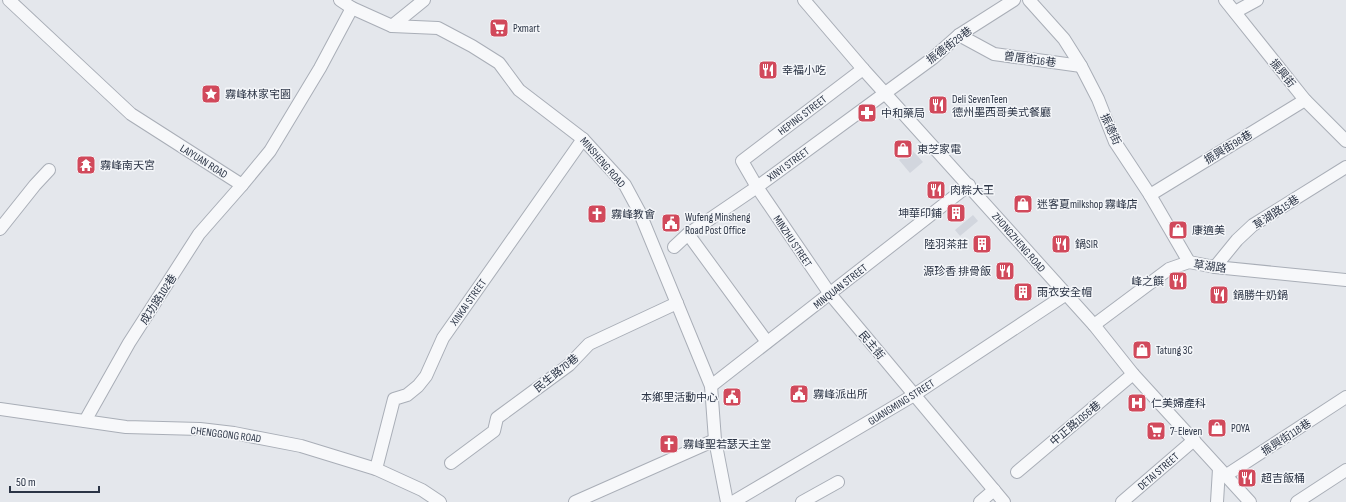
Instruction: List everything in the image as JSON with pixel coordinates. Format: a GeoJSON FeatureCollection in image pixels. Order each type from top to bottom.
{"type":"FeatureCollection","features":[{"type":"Feature","properties":{"kind":"street","name":"LAIYUAN ROAD"},"geometry":{"type":"LineString","coordinates":[[9,0],[131,114],[242,185]]}},
{"type":"Feature","properties":{"kind":"street","name":"MINSHENG ROAD"},"geometry":{"type":"LineString","coordinates":[[340,0],[352,8],[392,26],[438,28],[472,46],[499,63],[519,90],[583,139],[625,185],[639,211],[711,386],[715,440],[727,502]]}},
{"type":"Feature","properties":{"kind":"street"},"geometry":{"type":"LineString","coordinates":[[392,26],[424,0]]}},
{"type":"Feature","properties":{"kind":"street","name":"ZHONGZHENG ROAD"},"geometry":{"type":"LineString","coordinates":[[804,0],[863,69],[886,92],[1065,295],[1094,325],[1133,374],[1250,502]]}},
{"type":"Feature","properties":{"kind":"street","name":"振德街29巷"},"geometry":{"type":"LineString","coordinates":[[886,92],[959,35],[1014,0]]}},
{"type":"Feature","properties":{"kind":"street","name":"振德街"},"geometry":{"type":"LineString","coordinates":[[1029,0],[1064,39],[1081,66],[1098,99],[1115,142],[1150,195],[1189,262]]}},
{"type":"Feature","properties":{"kind":"street","name":"振興街"},"geometry":{"type":"LineString","coordinates":[[1225,0],[1306,100],[1346,141]]}},
{"type":"Feature","properties":{"kind":"street"},"geometry":{"type":"LineString","coordinates":[[1235,12],[1258,0]]}},
{"type":"Feature","properties":{"kind":"street"},"geometry":{"type":"LineString","coordinates":[[242,185],[270,151],[320,68],[352,8]]}},
{"type":"Feature","properties":{"kind":"street","name":"曾厝街16巷"},"geometry":{"type":"LineString","coordinates":[[959,35],[994,54],[1081,66]]}},
{"type":"Feature","properties":{"kind":"street","name":"HEPING STREET"},"geometry":{"type":"LineString","coordinates":[[757,187],[742,161],[863,69]]}},
{"type":"Feature","properties":{"kind":"street","name":"XINYI STREET"},"geometry":{"type":"LineString","coordinates":[[674,247],[688,234],[757,187],[886,92]]}},
{"type":"Feature","properties":{"kind":"street","name":"振興街98巷"},"geometry":{"type":"LineString","coordinates":[[1150,195],[1306,100]]}},
{"type":"Feature","properties":{"kind":"street","name":"XINKAI STREET"},"geometry":{"type":"LineString","coordinates":[[376,469],[394,399],[407,395],[418,386],[426,376],[443,338],[583,139]]}},
{"type":"Feature","properties":{"kind":"street","name":"草湖路15巷"},"geometry":{"type":"LineString","coordinates":[[1215,267],[1237,240],[1253,225],[1346,167]]}},
{"type":"Feature","properties":{"kind":"street"},"geometry":{"type":"LineString","coordinates":[[0,229],[49,170]]}},
{"type":"Feature","properties":{"kind":"street","name":"成功路102巷"},"geometry":{"type":"LineString","coordinates":[[85,421],[129,343],[199,234],[242,185]]}},
{"type":"Feature","properties":{"kind":"street","name":"MINQUAN STREET"},"geometry":{"type":"LineString","coordinates":[[711,386],[969,185]]}},
{"type":"Feature","properties":{"kind":"street","name":"MINZHU STREET"},"geometry":{"type":"LineString","coordinates":[[757,187],[830,294]]}},
{"type":"Feature","properties":{"kind":"street"},"geometry":{"type":"LineString","coordinates":[[688,234],[768,342]]}},
{"type":"Feature","properties":{"kind":"street","name":"草湖路"},"geometry":{"type":"LineString","coordinates":[[1094,325],[1169,269],[1189,262],[1215,267],[1346,280]]}},
{"type":"Feature","properties":{"kind":"street","name":"民主街"},"geometry":{"type":"LineString","coordinates":[[830,294],[1004,502]]}},
{"type":"Feature","properties":{"kind":"street","name":"GUANGMING STREET"},"geometry":{"type":"LineString","coordinates":[[733,502],[914,395],[1065,295]]}},
{"type":"Feature","properties":{"kind":"street","name":"民生路70巷"},"geometry":{"type":"LineString","coordinates":[[451,463],[494,431],[497,418],[569,365],[589,344],[677,303]]}},
{"type":"Feature","properties":{"kind":"street","name":"中正路1056巷"},"geometry":{"type":"LineString","coordinates":[[1017,472],[1133,374]]}},
{"type":"Feature","properties":{"kind":"street","name":"振興街118巷"},"geometry":{"type":"LineString","coordinates":[[1222,472],[1346,397]]}},
{"type":"Feature","properties":{"kind":"street","name":"CHENGGONG ROAD"},"geometry":{"type":"LineString","coordinates":[[0,409],[126,427],[200,429],[234,433],[301,446],[376,469],[422,490],[440,502]]}},
{"type":"Feature","properties":{"kind":"street"},"geometry":{"type":"LineString","coordinates":[[575,502],[715,440]]}},
{"type":"Feature","properties":{"kind":"street","name":"DETAI STREET"},"geometry":{"type":"LineString","coordinates":[[1122,502],[1194,440]]}},
{"type":"Feature","properties":{"kind":"street"},"geometry":{"type":"LineString","coordinates":[[1297,502],[1346,470]]}},
{"type":"Feature","properties":{"kind":"street"},"geometry":{"type":"LineString","coordinates":[[1217,502],[1222,472]]}},
{"type":"Feature","properties":{"kind":"street"},"geometry":{"type":"LineString","coordinates":[[802,502],[838,482]]}},
{"type":"Feature","properties":{"kind":"street"},"geometry":{"type":"LineString","coordinates":[[980,502],[994,490]]}},
{"type":"Feature","properties":{"kind":"shaded area"},"geometry":{"type":"Polygon","coordinates":[[[911,149],[923,162],[910,173],[899,160],[911,149]]]}},
{"type":"Feature","properties":{"kind":"shaded area"},"geometry":{"type":"Polygon","coordinates":[[[973,215],[978,221],[960,236],[955,230],[973,215]]]}},
{"type":"Feature","properties":{"kind":"place","name":"Pxmart"},"geometry":{"type":"Point","coordinates":[499,28]}},
{"type":"Feature","properties":{"kind":"place","name":"幸福小吃"},"geometry":{"type":"Point","coordinates":[768,70]}},
{"type":"Feature","properties":{"kind":"place","name":"霧峰林家宅園"},"geometry":{"type":"Point","coordinates":[211,94]}},
{"type":"Feature","properties":{"kind":"place","name":"Deli SevenTeen 德州墨西哥美式餐廳"},"geometry":{"type":"Point","coordinates":[938,105]}},
{"type":"Feature","properties":{"kind":"place","name":"中和藥局"},"geometry":{"type":"Point","coordinates":[867,113]}},
{"type":"Feature","properties":{"kind":"place","name":"東芝家電"},"geometry":{"type":"Point","coordinates":[903,149]}},
{"type":"Feature","properties":{"kind":"place","name":"霧峰南天宮"},"geometry":{"type":"Point","coordinates":[86,165]}},
{"type":"Feature","properties":{"kind":"place","name":"肉粽大王"},"geometry":{"type":"Point","coordinates":[936,190]}},
{"type":"Feature","properties":{"kind":"place","name":"迷客夏milkshop 霧峰店"},"geometry":{"type":"Point","coordinates":[1023,204]}},
{"type":"Feature","properties":{"kind":"place","name":"坤華印鋪"},"geometry":{"type":"Point","coordinates":[956,213]}},
{"type":"Feature","properties":{"kind":"place","name":"霧峰教會"},"geometry":{"type":"Point","coordinates":[597,214]}},
{"type":"Feature","properties":{"kind":"place","name":"Wufeng Minsheng Road Post Office"},"geometry":{"type":"Point","coordinates":[671,223]}},
{"type":"Feature","properties":{"kind":"place","name":"康適美"},"geometry":{"type":"Point","coordinates":[1178,230]}},
{"type":"Feature","properties":{"kind":"place","name":"陸羽茶莊"},"geometry":{"type":"Point","coordinates":[982,244]}},
{"type":"Feature","properties":{"kind":"place","name":"鍋SIR"},"geometry":{"type":"Point","coordinates":[1061,244]}},
{"type":"Feature","properties":{"kind":"place","name":"源珍香 排骨飯"},"geometry":{"type":"Point","coordinates":[1005,271]}},
{"type":"Feature","properties":{"kind":"place","name":"峰之饌"},"geometry":{"type":"Point","coordinates":[1178,281]}},
{"type":"Feature","properties":{"kind":"place","name":"雨衣安全帽"},"geometry":{"type":"Point","coordinates":[1023,292]}},
{"type":"Feature","properties":{"kind":"place","name":"鍋勝牛奶鍋"},"geometry":{"type":"Point","coordinates":[1219,295]}},
{"type":"Feature","properties":{"kind":"place","name":"Tatung 3C"},"geometry":{"type":"Point","coordinates":[1142,350]}},
{"type":"Feature","properties":{"kind":"place","name":"霧峰派出所"},"geometry":{"type":"Point","coordinates":[799,394]}},
{"type":"Feature","properties":{"kind":"place","name":"本鄉里活動中心"},"geometry":{"type":"Point","coordinates":[732,397]}},
{"type":"Feature","properties":{"kind":"place","name":"仁美婦產科"},"geometry":{"type":"Point","coordinates":[1137,403]}},
{"type":"Feature","properties":{"kind":"place","name":"POYA"},"geometry":{"type":"Point","coordinates":[1217,428]}},
{"type":"Feature","properties":{"kind":"place","name":"7-Eleven"},"geometry":{"type":"Point","coordinates":[1156,431]}},
{"type":"Feature","properties":{"kind":"place","name":"霧峰聖若瑟天主堂"},"geometry":{"type":"Point","coordinates":[669,444]}},
{"type":"Feature","properties":{"kind":"place","name":"超吉飯桶"},"geometry":{"type":"Point","coordinates":[1247,478]}}]}
